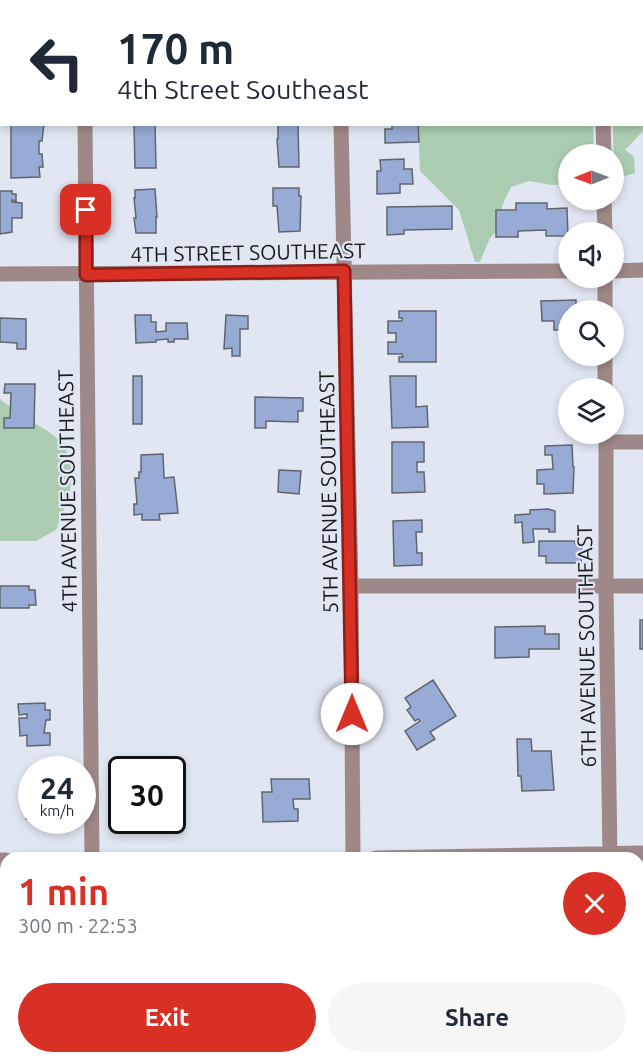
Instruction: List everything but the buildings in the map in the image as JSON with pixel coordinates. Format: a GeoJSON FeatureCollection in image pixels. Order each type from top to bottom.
{"type":"FeatureCollection","features":[{"type":"Feature","properties":{"kind":"street","name":"4TH AVENUE SOUTHEAST"},"geometry":{"type":"LineString","coordinates":[[85,126],[92,852]]}},
{"type":"Feature","properties":{"kind":"street","name":"5TH AVENUE SOUTHEAST"},"geometry":{"type":"LineString","coordinates":[[341,126],[351,586],[353,852]]}},
{"type":"Feature","properties":{"kind":"street"},"geometry":{"type":"LineString","coordinates":[[603,126],[604,144]]}},
{"type":"Feature","properties":{"kind":"street"},"geometry":{"type":"LineString","coordinates":[[624,271],[643,270]]}},
{"type":"Feature","properties":{"kind":"street","name":"4TH STREET SOUTHEAST"},"geometry":{"type":"LineString","coordinates":[[0,274],[558,271]]}},
{"type":"Feature","properties":{"kind":"street"},"geometry":{"type":"LineString","coordinates":[[624,440],[643,442]]}},
{"type":"Feature","properties":{"kind":"street","name":"6TH AVENUE SOUTHEAST"},"geometry":{"type":"LineString","coordinates":[[606,444],[610,852]]}},
{"type":"Feature","properties":{"kind":"street"},"geometry":{"type":"LineString","coordinates":[[351,586],[643,586]]}},
{"type":"Feature","properties":{"kind":"green space"},"geometry":{"type":"Polygon","coordinates":[[[418,126],[593,126],[594,144],[558,144],[558,185],[529,181],[511,187],[502,206],[503,224],[490,238],[480,262],[475,262],[459,210],[420,171],[418,126]]]}},
{"type":"Feature","properties":{"kind":"green space"},"geometry":{"type":"Polygon","coordinates":[[[613,126],[643,126],[643,131],[625,150],[634,157],[635,173],[624,176],[624,144],[613,144],[613,126]]]}},
{"type":"Feature","properties":{"kind":"green space"},"geometry":{"type":"Polygon","coordinates":[[[0,399],[64,444],[73,468],[69,496],[56,530],[36,541],[0,541],[0,399]]]}},
{"type":"Feature","properties":{"kind":"route"},"geometry":{"type":"LineString","coordinates":[[86,210],[86,275],[344,271],[352,714]]}}]}
